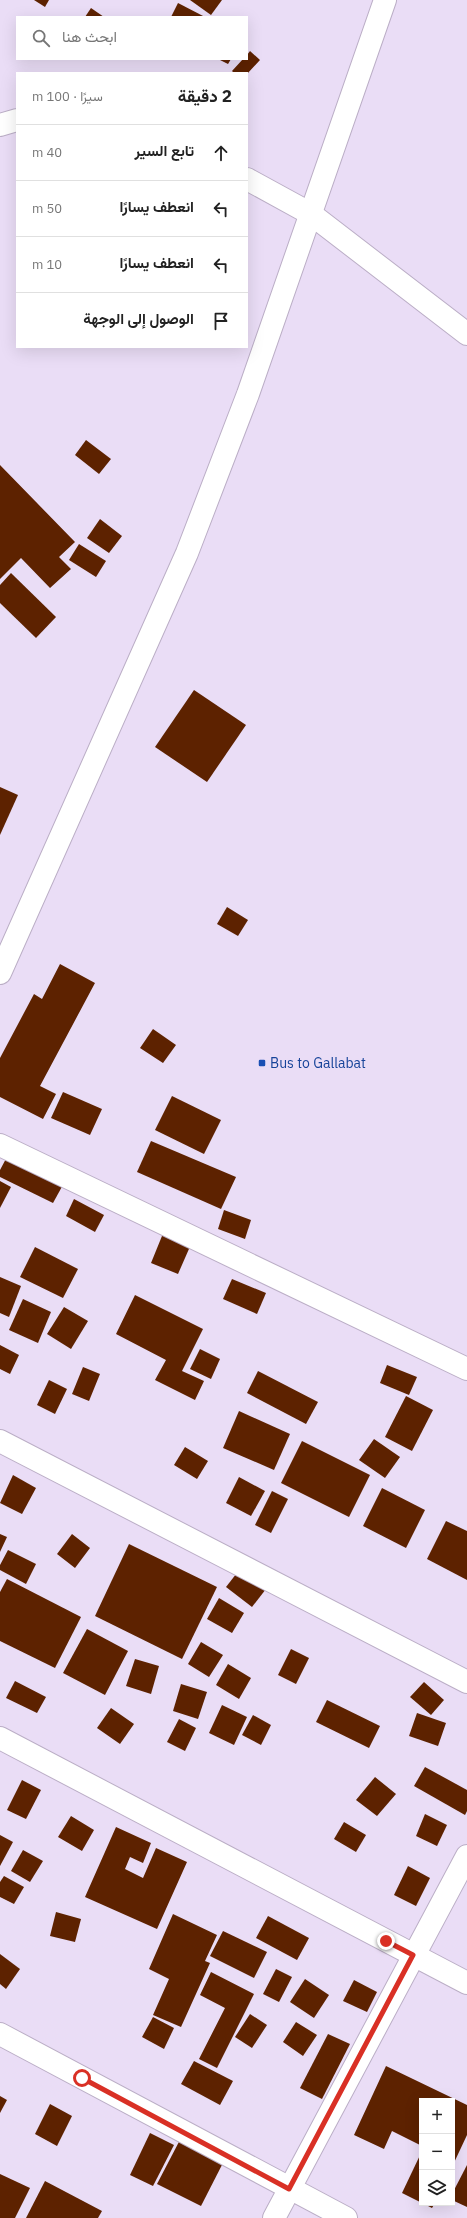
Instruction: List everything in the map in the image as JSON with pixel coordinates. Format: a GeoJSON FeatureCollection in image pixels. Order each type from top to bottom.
{"type":"FeatureCollection","features":[{"type":"Feature","properties":{"kind":"street"},"geometry":{"type":"LineString","coordinates":[[0,973],[187,553],[248,394],[384,0]]}},
{"type":"Feature","properties":{"kind":"street"},"geometry":{"type":"LineString","coordinates":[[0,125],[16,120]]}},
{"type":"Feature","properties":{"kind":"street"},"geometry":{"type":"LineString","coordinates":[[248,180],[311,214],[467,334]]}},
{"type":"Feature","properties":{"kind":"street"},"geometry":{"type":"LineString","coordinates":[[0,1145],[467,1369]]}},
{"type":"Feature","properties":{"kind":"street"},"geometry":{"type":"LineString","coordinates":[[0,1441],[467,1682]]}},
{"type":"Feature","properties":{"kind":"street"},"geometry":{"type":"LineString","coordinates":[[0,1738],[467,1983]]}},
{"type":"Feature","properties":{"kind":"street"},"geometry":{"type":"LineString","coordinates":[[274,2218],[467,1856]]}},
{"type":"Feature","properties":{"kind":"street"},"geometry":{"type":"LineString","coordinates":[[0,2034],[346,2218]]}},
{"type":"Feature","properties":{"kind":"building"},"geometry":{"type":"Polygon","coordinates":[[[34,0],[49,0],[45,7],[34,0]]]}},
{"type":"Feature","properties":{"kind":"building"},"geometry":{"type":"Polygon","coordinates":[[[190,0],[222,0],[211,15],[190,0]]]}},
{"type":"Feature","properties":{"kind":"building"},"geometry":{"type":"Polygon","coordinates":[[[178,3],[203,16],[172,16],[178,3]]]}},
{"type":"Feature","properties":{"kind":"building"},"geometry":{"type":"Polygon","coordinates":[[[91,8],[103,16],[86,16],[91,8]]]}},
{"type":"Feature","properties":{"kind":"building"},"geometry":{"type":"Polygon","coordinates":[[[250,51],[260,60],[248,73],[233,72],[232,71],[242,60],[248,60],[248,54],[250,51]]]}},
{"type":"Feature","properties":{"kind":"building"},"geometry":{"type":"Polygon","coordinates":[[[220,60],[230,60],[228,64],[220,60]]]}},
{"type":"Feature","properties":{"kind":"building"},"geometry":{"type":"Polygon","coordinates":[[[86,440],[111,459],[99,474],[75,455],[86,440]]]}},
{"type":"Feature","properties":{"kind":"building"},"geometry":{"type":"Polygon","coordinates":[[[0,465],[75,542],[59,557],[71,569],[50,588],[21,558],[0,579],[0,465]]]}},
{"type":"Feature","properties":{"kind":"building"},"geometry":{"type":"Polygon","coordinates":[[[100,519],[122,536],[109,553],[87,538],[100,519]]]}},
{"type":"Feature","properties":{"kind":"building"},"geometry":{"type":"Polygon","coordinates":[[[79,544],[106,561],[96,577],[69,560],[79,544]]]}},
{"type":"Feature","properties":{"kind":"building"},"geometry":{"type":"Polygon","coordinates":[[[11,573],[56,617],[36,638],[0,603],[0,585],[11,573]]]}},
{"type":"Feature","properties":{"kind":"building"},"geometry":{"type":"Polygon","coordinates":[[[194,690],[246,725],[207,782],[155,747],[194,690]]]}},
{"type":"Feature","properties":{"kind":"building"},"geometry":{"type":"Polygon","coordinates":[[[0,787],[18,795],[0,835],[0,787]]]}},
{"type":"Feature","properties":{"kind":"building"},"geometry":{"type":"Polygon","coordinates":[[[227,907],[248,920],[238,936],[217,924],[227,907]]]}},
{"type":"Feature","properties":{"kind":"building"},"geometry":{"type":"Polygon","coordinates":[[[60,964],[95,983],[40,1086],[56,1094],[43,1119],[0,1097],[0,1058],[34,994],[42,999],[60,964]]]}},
{"type":"Feature","properties":{"kind":"building"},"geometry":{"type":"Polygon","coordinates":[[[153,1029],[176,1045],[163,1063],[140,1048],[153,1029]]]}},
{"type":"Feature","properties":{"kind":"building"},"geometry":{"type":"Polygon","coordinates":[[[63,1092],[102,1109],[90,1135],[51,1118],[63,1092]]]}},
{"type":"Feature","properties":{"kind":"building"},"geometry":{"type":"Polygon","coordinates":[[[172,1096],[221,1120],[204,1154],[155,1130],[172,1096]]]}},
{"type":"Feature","properties":{"kind":"building"},"geometry":{"type":"Polygon","coordinates":[[[151,1141],[236,1177],[221,1209],[137,1172],[151,1141]]]}},
{"type":"Feature","properties":{"kind":"building"},"geometry":{"type":"Polygon","coordinates":[[[8,1155],[64,1183],[53,1203],[0,1177],[0,1170],[8,1155]]]}},
{"type":"Feature","properties":{"kind":"building"},"geometry":{"type":"Polygon","coordinates":[[[0,1181],[11,1187],[0,1208],[0,1181]]]}},
{"type":"Feature","properties":{"kind":"building"},"geometry":{"type":"Polygon","coordinates":[[[74,1199],[104,1215],[95,1232],[66,1216],[74,1199]]]}},
{"type":"Feature","properties":{"kind":"building"},"geometry":{"type":"Polygon","coordinates":[[[224,1210],[251,1220],[245,1239],[218,1229],[224,1210]]]}},
{"type":"Feature","properties":{"kind":"building"},"geometry":{"type":"Polygon","coordinates":[[[164,1231],[192,1242],[178,1274],[151,1263],[164,1231]]]}},
{"type":"Feature","properties":{"kind":"building"},"geometry":{"type":"Polygon","coordinates":[[[35,1247],[78,1269],[63,1298],[20,1277],[35,1247]]]}},
{"type":"Feature","properties":{"kind":"building"},"geometry":{"type":"Polygon","coordinates":[[[0,1277],[21,1286],[9,1317],[0,1313],[0,1277]]]}},
{"type":"Feature","properties":{"kind":"building"},"geometry":{"type":"Polygon","coordinates":[[[232,1279],[266,1293],[257,1314],[223,1299],[232,1279]]]}},
{"type":"Feature","properties":{"kind":"building"},"geometry":{"type":"Polygon","coordinates":[[[135,1295],[203,1329],[182,1371],[204,1381],[195,1400],[155,1380],[166,1360],[116,1334],[135,1295]]]}},
{"type":"Feature","properties":{"kind":"building"},"geometry":{"type":"Polygon","coordinates":[[[23,1299],[51,1312],[38,1343],[9,1330],[23,1299]]]}},
{"type":"Feature","properties":{"kind":"building"},"geometry":{"type":"Polygon","coordinates":[[[64,1307],[88,1321],[71,1349],[47,1334],[64,1307]]]}},
{"type":"Feature","properties":{"kind":"building"},"geometry":{"type":"Polygon","coordinates":[[[0,1345],[19,1355],[10,1374],[0,1369],[0,1345]]]}},
{"type":"Feature","properties":{"kind":"building"},"geometry":{"type":"Polygon","coordinates":[[[200,1349],[220,1359],[211,1379],[190,1369],[200,1349]]]}},
{"type":"Feature","properties":{"kind":"building"},"geometry":{"type":"Polygon","coordinates":[[[387,1365],[417,1377],[409,1395],[380,1383],[387,1365]]]}},
{"type":"Feature","properties":{"kind":"building"},"geometry":{"type":"Polygon","coordinates":[[[83,1367],[100,1374],[89,1401],[72,1394],[83,1367]]]}},
{"type":"Feature","properties":{"kind":"building"},"geometry":{"type":"Polygon","coordinates":[[[258,1371],[318,1402],[306,1424],[247,1393],[258,1371]]]}},
{"type":"Feature","properties":{"kind":"building"},"geometry":{"type":"Polygon","coordinates":[[[49,1380],[67,1389],[55,1414],[37,1405],[49,1380]]]}},
{"type":"Feature","properties":{"kind":"building"},"geometry":{"type":"Polygon","coordinates":[[[406,1396],[433,1410],[412,1451],[385,1437],[406,1396]]]}},
{"type":"Feature","properties":{"kind":"building"},"geometry":{"type":"Polygon","coordinates":[[[239,1411],[290,1434],[274,1470],[223,1448],[239,1411]]]}},
{"type":"Feature","properties":{"kind":"building"},"geometry":{"type":"Polygon","coordinates":[[[374,1439],[400,1457],[385,1478],[359,1460],[374,1439]]]}},
{"type":"Feature","properties":{"kind":"building"},"geometry":{"type":"Polygon","coordinates":[[[302,1441],[370,1475],[349,1517],[281,1483],[302,1441]]]}},
{"type":"Feature","properties":{"kind":"building"},"geometry":{"type":"Polygon","coordinates":[[[185,1447],[208,1461],[197,1479],[174,1465],[185,1447]]]}},
{"type":"Feature","properties":{"kind":"building"},"geometry":{"type":"Polygon","coordinates":[[[13,1475],[36,1488],[22,1514],[0,1503],[13,1475]]]}},
{"type":"Feature","properties":{"kind":"building"},"geometry":{"type":"Polygon","coordinates":[[[239,1477],[265,1491],[251,1516],[226,1503],[239,1477]]]}},
{"type":"Feature","properties":{"kind":"building"},"geometry":{"type":"Polygon","coordinates":[[[382,1488],[425,1510],[406,1548],[363,1526],[382,1488]]]}},
{"type":"Feature","properties":{"kind":"building"},"geometry":{"type":"Polygon","coordinates":[[[272,1491],[288,1499],[271,1533],[255,1525],[272,1491]]]}},
{"type":"Feature","properties":{"kind":"building"},"geometry":{"type":"Polygon","coordinates":[[[446,1521],[467,1531],[467,1580],[427,1559],[446,1521]]]}},
{"type":"Feature","properties":{"kind":"building"},"geometry":{"type":"Polygon","coordinates":[[[0,1534],[7,1537],[0,1552],[0,1534]]]}},
{"type":"Feature","properties":{"kind":"building"},"geometry":{"type":"Polygon","coordinates":[[[72,1534],[90,1548],[75,1568],[57,1554],[72,1534]]]}},
{"type":"Feature","properties":{"kind":"building"},"geometry":{"type":"Polygon","coordinates":[[[129,1544],[217,1587],[182,1659],[95,1616],[129,1544]]]}},
{"type":"Feature","properties":{"kind":"building"},"geometry":{"type":"Polygon","coordinates":[[[8,1550],[36,1564],[26,1584],[0,1570],[0,1565],[8,1550]]]}},
{"type":"Feature","properties":{"kind":"building"},"geometry":{"type":"Polygon","coordinates":[[[240,1569],[266,1589],[252,1607],[226,1587],[240,1569]]]}},
{"type":"Feature","properties":{"kind":"building"},"geometry":{"type":"Polygon","coordinates":[[[7,1579],[81,1617],[55,1668],[0,1641],[0,1592],[7,1579]]]}},
{"type":"Feature","properties":{"kind":"building"},"geometry":{"type":"Polygon","coordinates":[[[219,1598],[244,1613],[232,1633],[207,1619],[219,1598]]]}},
{"type":"Feature","properties":{"kind":"building"},"geometry":{"type":"Polygon","coordinates":[[[87,1629],[128,1651],[105,1695],[63,1673],[87,1629]]]}},
{"type":"Feature","properties":{"kind":"building"},"geometry":{"type":"Polygon","coordinates":[[[201,1642],[223,1655],[209,1677],[188,1664],[201,1642]]]}},
{"type":"Feature","properties":{"kind":"building"},"geometry":{"type":"Polygon","coordinates":[[[291,1649],[309,1658],[296,1684],[278,1675],[291,1649]]]}},
{"type":"Feature","properties":{"kind":"building"},"geometry":{"type":"Polygon","coordinates":[[[135,1659],[159,1666],[151,1694],[126,1686],[135,1659]]]}},
{"type":"Feature","properties":{"kind":"building"},"geometry":{"type":"Polygon","coordinates":[[[228,1664],[251,1678],[239,1699],[216,1685],[228,1664]]]}},
{"type":"Feature","properties":{"kind":"building"},"geometry":{"type":"Polygon","coordinates":[[[15,1681],[46,1697],[37,1713],[6,1698],[15,1681]]]}},
{"type":"Feature","properties":{"kind":"building"},"geometry":{"type":"Polygon","coordinates":[[[424,1682],[444,1700],[431,1715],[410,1697],[424,1682]]]}},
{"type":"Feature","properties":{"kind":"building"},"geometry":{"type":"Polygon","coordinates":[[[181,1684],[207,1692],[198,1719],[173,1711],[181,1684]]]}},
{"type":"Feature","properties":{"kind":"building"},"geometry":{"type":"Polygon","coordinates":[[[327,1700],[380,1726],[369,1748],[316,1722],[327,1700]]]}},
{"type":"Feature","properties":{"kind":"building"},"geometry":{"type":"Polygon","coordinates":[[[222,1705],[247,1717],[234,1745],[209,1733],[222,1705]]]}},
{"type":"Feature","properties":{"kind":"building"},"geometry":{"type":"Polygon","coordinates":[[[111,1708],[134,1724],[120,1744],[97,1728],[111,1708]]]}},
{"type":"Feature","properties":{"kind":"building"},"geometry":{"type":"Polygon","coordinates":[[[417,1713],[446,1723],[438,1746],[409,1736],[417,1713]]]}},
{"type":"Feature","properties":{"kind":"building"},"geometry":{"type":"Polygon","coordinates":[[[253,1715],[271,1725],[261,1745],[242,1735],[253,1715]]]}},
{"type":"Feature","properties":{"kind":"building"},"geometry":{"type":"Polygon","coordinates":[[[179,1719],[196,1728],[185,1751],[167,1742],[179,1719]]]}},
{"type":"Feature","properties":{"kind":"building"},"geometry":{"type":"Polygon","coordinates":[[[425,1767],[467,1790],[467,1811],[465,1815],[414,1786],[425,1767]]]}},
{"type":"Feature","properties":{"kind":"building"},"geometry":{"type":"Polygon","coordinates":[[[375,1777],[396,1794],[377,1816],[356,1800],[375,1777]]]}},
{"type":"Feature","properties":{"kind":"building"},"geometry":{"type":"Polygon","coordinates":[[[22,1780],[41,1790],[26,1819],[7,1810],[22,1780]]]}},
{"type":"Feature","properties":{"kind":"building"},"geometry":{"type":"Polygon","coordinates":[[[425,1814],[447,1825],[437,1846],[416,1836],[425,1814]]]}},
{"type":"Feature","properties":{"kind":"building"},"geometry":{"type":"Polygon","coordinates":[[[71,1816],[94,1830],[82,1851],[58,1837],[71,1816]]]}},
{"type":"Feature","properties":{"kind":"building"},"geometry":{"type":"Polygon","coordinates":[[[344,1822],[366,1835],[356,1852],[334,1839],[344,1822]]]}},
{"type":"Feature","properties":{"kind":"building"},"geometry":{"type":"Polygon","coordinates":[[[116,1827],[151,1843],[143,1863],[130,1857],[125,1869],[143,1878],[156,1848],[187,1862],[157,1929],[85,1897],[116,1827]]]}},
{"type":"Feature","properties":{"kind":"building"},"geometry":{"type":"Polygon","coordinates":[[[0,1835],[13,1842],[0,1866],[0,1835]]]}},
{"type":"Feature","properties":{"kind":"building"},"geometry":{"type":"Polygon","coordinates":[[[23,1850],[43,1861],[30,1882],[11,1871],[23,1850]]]}},
{"type":"Feature","properties":{"kind":"building"},"geometry":{"type":"Polygon","coordinates":[[[408,1866],[430,1878],[416,1906],[394,1895],[408,1866]]]}},
{"type":"Feature","properties":{"kind":"building"},"geometry":{"type":"Polygon","coordinates":[[[4,1876],[24,1887],[14,1904],[0,1897],[0,1882],[4,1876]]]}},
{"type":"Feature","properties":{"kind":"building"},"geometry":{"type":"Polygon","coordinates":[[[56,1912],[81,1919],[75,1942],[50,1936],[56,1912]]]}},
{"type":"Feature","properties":{"kind":"building"},"geometry":{"type":"Polygon","coordinates":[[[173,1914],[217,1935],[205,1961],[210,1963],[181,2027],[153,2015],[169,1979],[149,1969],[173,1914]]]}},
{"type":"Feature","properties":{"kind":"building"},"geometry":{"type":"Polygon","coordinates":[[[268,1916],[309,1938],[297,1960],[256,1938],[268,1916]]]}},
{"type":"Feature","properties":{"kind":"building"},"geometry":{"type":"Polygon","coordinates":[[[223,1931],[267,1952],[254,1978],[210,1956],[223,1931]]]}},
{"type":"Feature","properties":{"kind":"building"},"geometry":{"type":"Polygon","coordinates":[[[0,1954],[20,1969],[6,1989],[0,1984],[0,1954]]]}},
{"type":"Feature","properties":{"kind":"building"},"geometry":{"type":"Polygon","coordinates":[[[276,1969],[292,1977],[279,2002],[263,1994],[276,1969]]]}},
{"type":"Feature","properties":{"kind":"building"},"geometry":{"type":"Polygon","coordinates":[[[211,1972],[254,1994],[217,2068],[199,2059],[225,2008],[200,1995],[211,1972]]]}},
{"type":"Feature","properties":{"kind":"building"},"geometry":{"type":"Polygon","coordinates":[[[305,1979],[329,1995],[314,2018],[290,2002],[305,1979]]]}},
{"type":"Feature","properties":{"kind":"building"},"geometry":{"type":"Polygon","coordinates":[[[354,1980],[377,1992],[367,2012],[343,2001],[354,1980]]]}},
{"type":"Feature","properties":{"kind":"building"},"geometry":{"type":"Polygon","coordinates":[[[250,2014],[267,2025],[252,2048],[235,2037],[250,2014]]]}},
{"type":"Feature","properties":{"kind":"building"},"geometry":{"type":"Polygon","coordinates":[[[153,2017],[174,2028],[164,2049],[142,2037],[153,2017]]]}},
{"type":"Feature","properties":{"kind":"building"},"geometry":{"type":"Polygon","coordinates":[[[296,2022],[317,2035],[303,2056],[283,2042],[296,2022]]]}},
{"type":"Feature","properties":{"kind":"building"},"geometry":{"type":"Polygon","coordinates":[[[328,2034],[350,2044],[322,2099],[300,2088],[328,2034]]]}},
{"type":"Feature","properties":{"kind":"building"},"geometry":{"type":"Polygon","coordinates":[[[194,2061],[233,2081],[220,2105],[181,2084],[194,2061]]]}},
{"type":"Feature","properties":{"kind":"building"},"geometry":{"type":"Polygon","coordinates":[[[386,2066],[452,2098],[419,2098],[419,2144],[392,2131],[384,2149],[354,2135],[386,2066]]]}},
{"type":"Feature","properties":{"kind":"building"},"geometry":{"type":"Polygon","coordinates":[[[0,2096],[7,2100],[0,2113],[0,2096]]]}},
{"type":"Feature","properties":{"kind":"building"},"geometry":{"type":"Polygon","coordinates":[[[455,2099],[467,2105],[467,2135],[455,2161],[455,2099]]]}},
{"type":"Feature","properties":{"kind":"building"},"geometry":{"type":"Polygon","coordinates":[[[50,2104],[72,2116],[57,2146],[35,2134],[50,2104]]]}},
{"type":"Feature","properties":{"kind":"building"},"geometry":{"type":"Polygon","coordinates":[[[150,2133],[174,2145],[153,2186],[130,2175],[150,2133]]]}},
{"type":"Feature","properties":{"kind":"building"},"geometry":{"type":"Polygon","coordinates":[[[182,2136],[225,2159],[201,2206],[157,2184],[182,2136]]]}},
{"type":"Feature","properties":{"kind":"building"},"geometry":{"type":"Polygon","coordinates":[[[419,2157],[419,2202],[402,2193],[419,2157]]]}},
{"type":"Feature","properties":{"kind":"building"},"geometry":{"type":"Polygon","coordinates":[[[467,2165],[467,2207],[455,2201],[455,2188],[467,2165]]]}},
{"type":"Feature","properties":{"kind":"building"},"geometry":{"type":"Polygon","coordinates":[[[0,2174],[30,2188],[15,2218],[0,2218],[0,2174]]]}},
{"type":"Feature","properties":{"kind":"building"},"geometry":{"type":"Polygon","coordinates":[[[45,2181],[102,2211],[98,2218],[26,2218],[45,2181]]]}},
{"type":"Feature","properties":{"kind":"place","name":"Bus to Gallabat"},"geometry":{"type":"Point","coordinates":[262,1063]}},
{"type":"Feature","properties":{"kind":"route"},"geometry":{"type":"LineString","coordinates":[[82,2078],[289,2189],[413,1955],[386,1941]]}}]}
